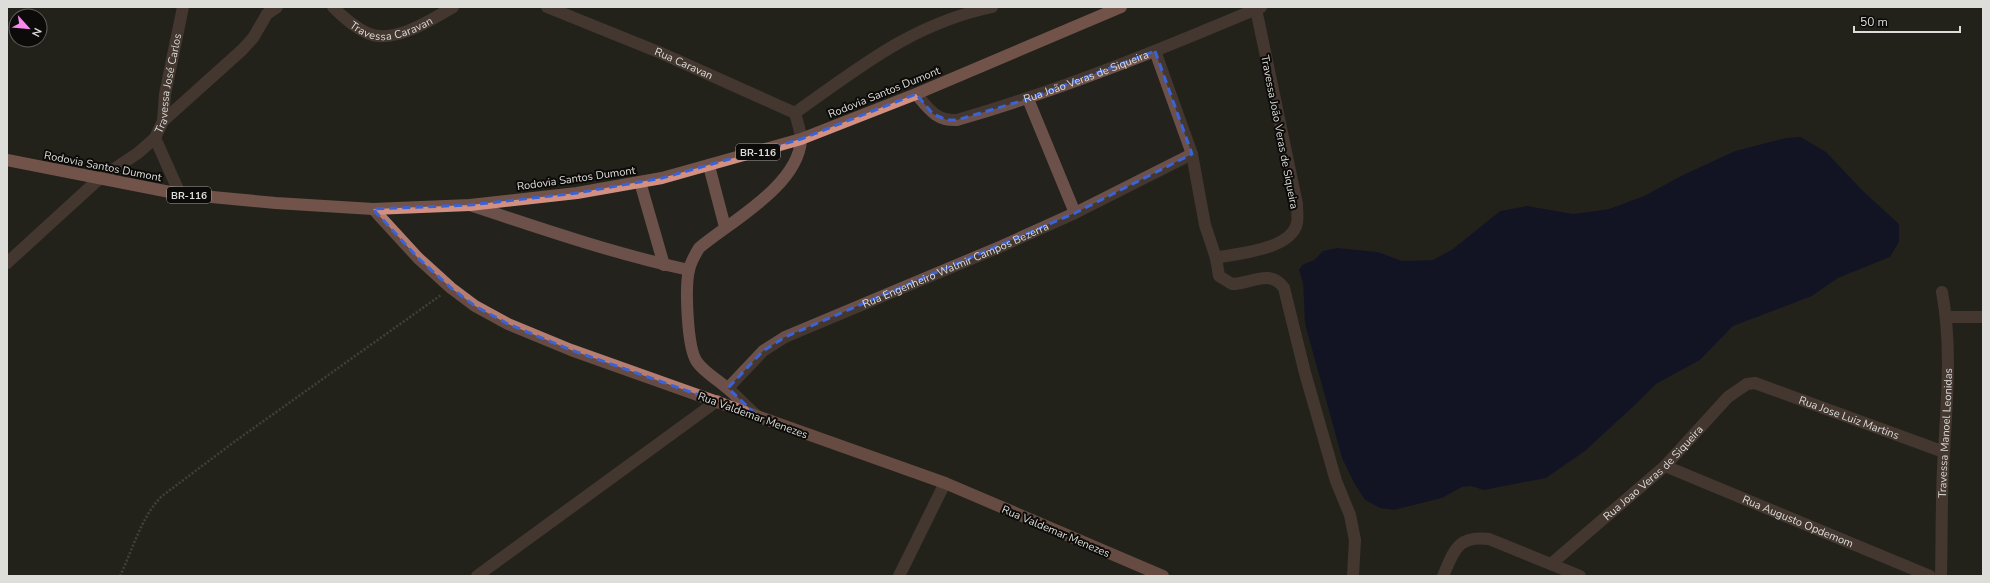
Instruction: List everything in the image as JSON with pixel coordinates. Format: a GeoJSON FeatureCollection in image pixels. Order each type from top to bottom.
{"type":"FeatureCollection","features":[{"type":"Feature","properties":{"kind":"highway","name":"Rodovia Santos Dumont"},"geometry":{"type":"LineString","coordinates":[[7,160],[100,180],[180,194],[276,203],[373,209],[470,205],[577,192],[640,182],[709,166],[801,139],[916,94],[1121,7]]}},
{"type":"Feature","properties":{"kind":"main road","name":"Rua Valdemar Menezes"},"geometry":{"type":"LineString","coordinates":[[373,209],[418,258],[451,288],[475,306],[508,324],[570,350],[756,415],[945,484],[1163,576]]}},
{"type":"Feature","properties":{"kind":"street","name":"Travessa José Carlos"},"geometry":{"type":"LineString","coordinates":[[7,263],[100,180],[138,153],[155,138],[163,121],[165,94],[183,7]]}},
{"type":"Feature","properties":{"kind":"street"},"geometry":{"type":"LineString","coordinates":[[163,121],[242,50],[253,38],[267,14],[277,7]]}},
{"type":"Feature","properties":{"kind":"street","name":"Travessa Caravan"},"geometry":{"type":"LineString","coordinates":[[333,7],[347,21],[367,34],[376,36],[388,36],[413,29],[453,7]]}},
{"type":"Feature","properties":{"kind":"street","name":"Rua Caravan"},"geometry":{"type":"LineString","coordinates":[[547,7],[661,53],[795,113]]}},
{"type":"Feature","properties":{"kind":"street"},"geometry":{"type":"LineString","coordinates":[[756,415],[728,388],[703,369],[693,355],[691,348],[688,306],[689,270],[693,257],[700,248],[725,227],[763,199],[785,177],[798,152],[801,139],[795,113],[888,48],[922,29],[946,20],[992,7]]}},
{"type":"Feature","properties":{"kind":"street","name":"Rua João Veras de Siqueira"},"geometry":{"type":"LineString","coordinates":[[916,94],[933,114],[947,120],[957,120],[1028,99],[1154,51],[1259,8]]}},
{"type":"Feature","properties":{"kind":"street","name":"Travessa João Veras de Siqueira"},"geometry":{"type":"LineString","coordinates":[[1216,258],[1252,252],[1281,242],[1291,234],[1297,223],[1297,204],[1259,8]]}},
{"type":"Feature","properties":{"kind":"street"},"geometry":{"type":"LineString","coordinates":[[1154,51],[1192,154],[1205,225],[1216,258],[1219,276],[1232,284],[1267,277],[1272,278],[1284,288],[1305,373],[1334,473],[1350,515],[1355,540],[1353,576]]}},
{"type":"Feature","properties":{"kind":"street"},"geometry":{"type":"LineString","coordinates":[[1028,99],[1076,213]]}},
{"type":"Feature","properties":{"kind":"street"},"geometry":{"type":"LineString","coordinates":[[155,138],[180,194]]}},
{"type":"Feature","properties":{"kind":"street","name":"Rua Engenheiro Walmir Campos Bezerra"},"geometry":{"type":"LineString","coordinates":[[728,388],[763,350],[785,337],[939,273],[1076,213],[1192,154]]}},
{"type":"Feature","properties":{"kind":"street"},"geometry":{"type":"LineString","coordinates":[[709,166],[725,227]]}},
{"type":"Feature","properties":{"kind":"street"},"geometry":{"type":"LineString","coordinates":[[640,182],[664,265]]}},
{"type":"Feature","properties":{"kind":"street"},"geometry":{"type":"LineString","coordinates":[[470,205],[561,235],[664,265],[689,270]]}},
{"type":"Feature","properties":{"kind":"street","name":"Travessa Manoel Leonidas"},"geometry":{"type":"LineString","coordinates":[[1941,576],[1944,452],[1948,391],[1947,317],[1942,292]]}},
{"type":"Feature","properties":{"kind":"street"},"geometry":{"type":"LineString","coordinates":[[1947,317],[1983,317]]}},
{"type":"Feature","properties":{"kind":"street","name":"Rua Jose Luiz Martins"},"geometry":{"type":"LineString","coordinates":[[1754,383],[1944,452]]}},
{"type":"Feature","properties":{"kind":"street","name":"Rua Joao Veras de Siqueira"},"geometry":{"type":"LineString","coordinates":[[1551,564],[1665,466],[1728,397],[1747,384],[1754,383]]}},
{"type":"Feature","properties":{"kind":"street"},"geometry":{"type":"LineString","coordinates":[[477,576],[716,402]]}},
{"type":"Feature","properties":{"kind":"street","name":"Rua Augusto Opdemom"},"geometry":{"type":"LineString","coordinates":[[1665,466],[1930,576]]}},
{"type":"Feature","properties":{"kind":"street"},"geometry":{"type":"LineString","coordinates":[[900,575],[945,484]]}},
{"type":"Feature","properties":{"kind":"street"},"geometry":{"type":"LineString","coordinates":[[1443,576],[1457,547],[1464,541],[1472,538],[1489,539],[1580,576]]}},
{"type":"Feature","properties":{"kind":"path"},"geometry":{"type":"LineString","coordinates":[[120,576],[153,505],[162,496],[234,442],[451,288]]}},
{"type":"Feature","properties":{"kind":"highlighted area"},"geometry":{"type":"Polygon","coordinates":[[[1155,51],[1192,154],[1075,213],[785,337],[763,351],[728,388],[756,415],[571,350],[508,324],[475,306],[451,288],[418,258],[373,209],[470,205],[577,193],[662,178],[801,139],[916,94],[933,114],[947,120],[957,120],[1028,99],[1155,51]]]}},
{"type":"Feature","properties":{"kind":"water"},"geometry":{"type":"Polygon","coordinates":[[[1801,137],[1826,152],[1863,191],[1899,224],[1899,242],[1890,257],[1838,278],[1812,296],[1733,326],[1700,360],[1656,384],[1585,451],[1546,478],[1484,490],[1471,486],[1462,487],[1442,498],[1394,510],[1380,508],[1365,500],[1354,483],[1342,458],[1305,324],[1303,283],[1299,270],[1302,265],[1314,260],[1323,251],[1337,248],[1378,252],[1402,261],[1433,260],[1453,249],[1500,211],[1527,206],[1573,214],[1609,209],[1644,196],[1683,175],[1735,151],[1786,138],[1801,137]]]}}]}
